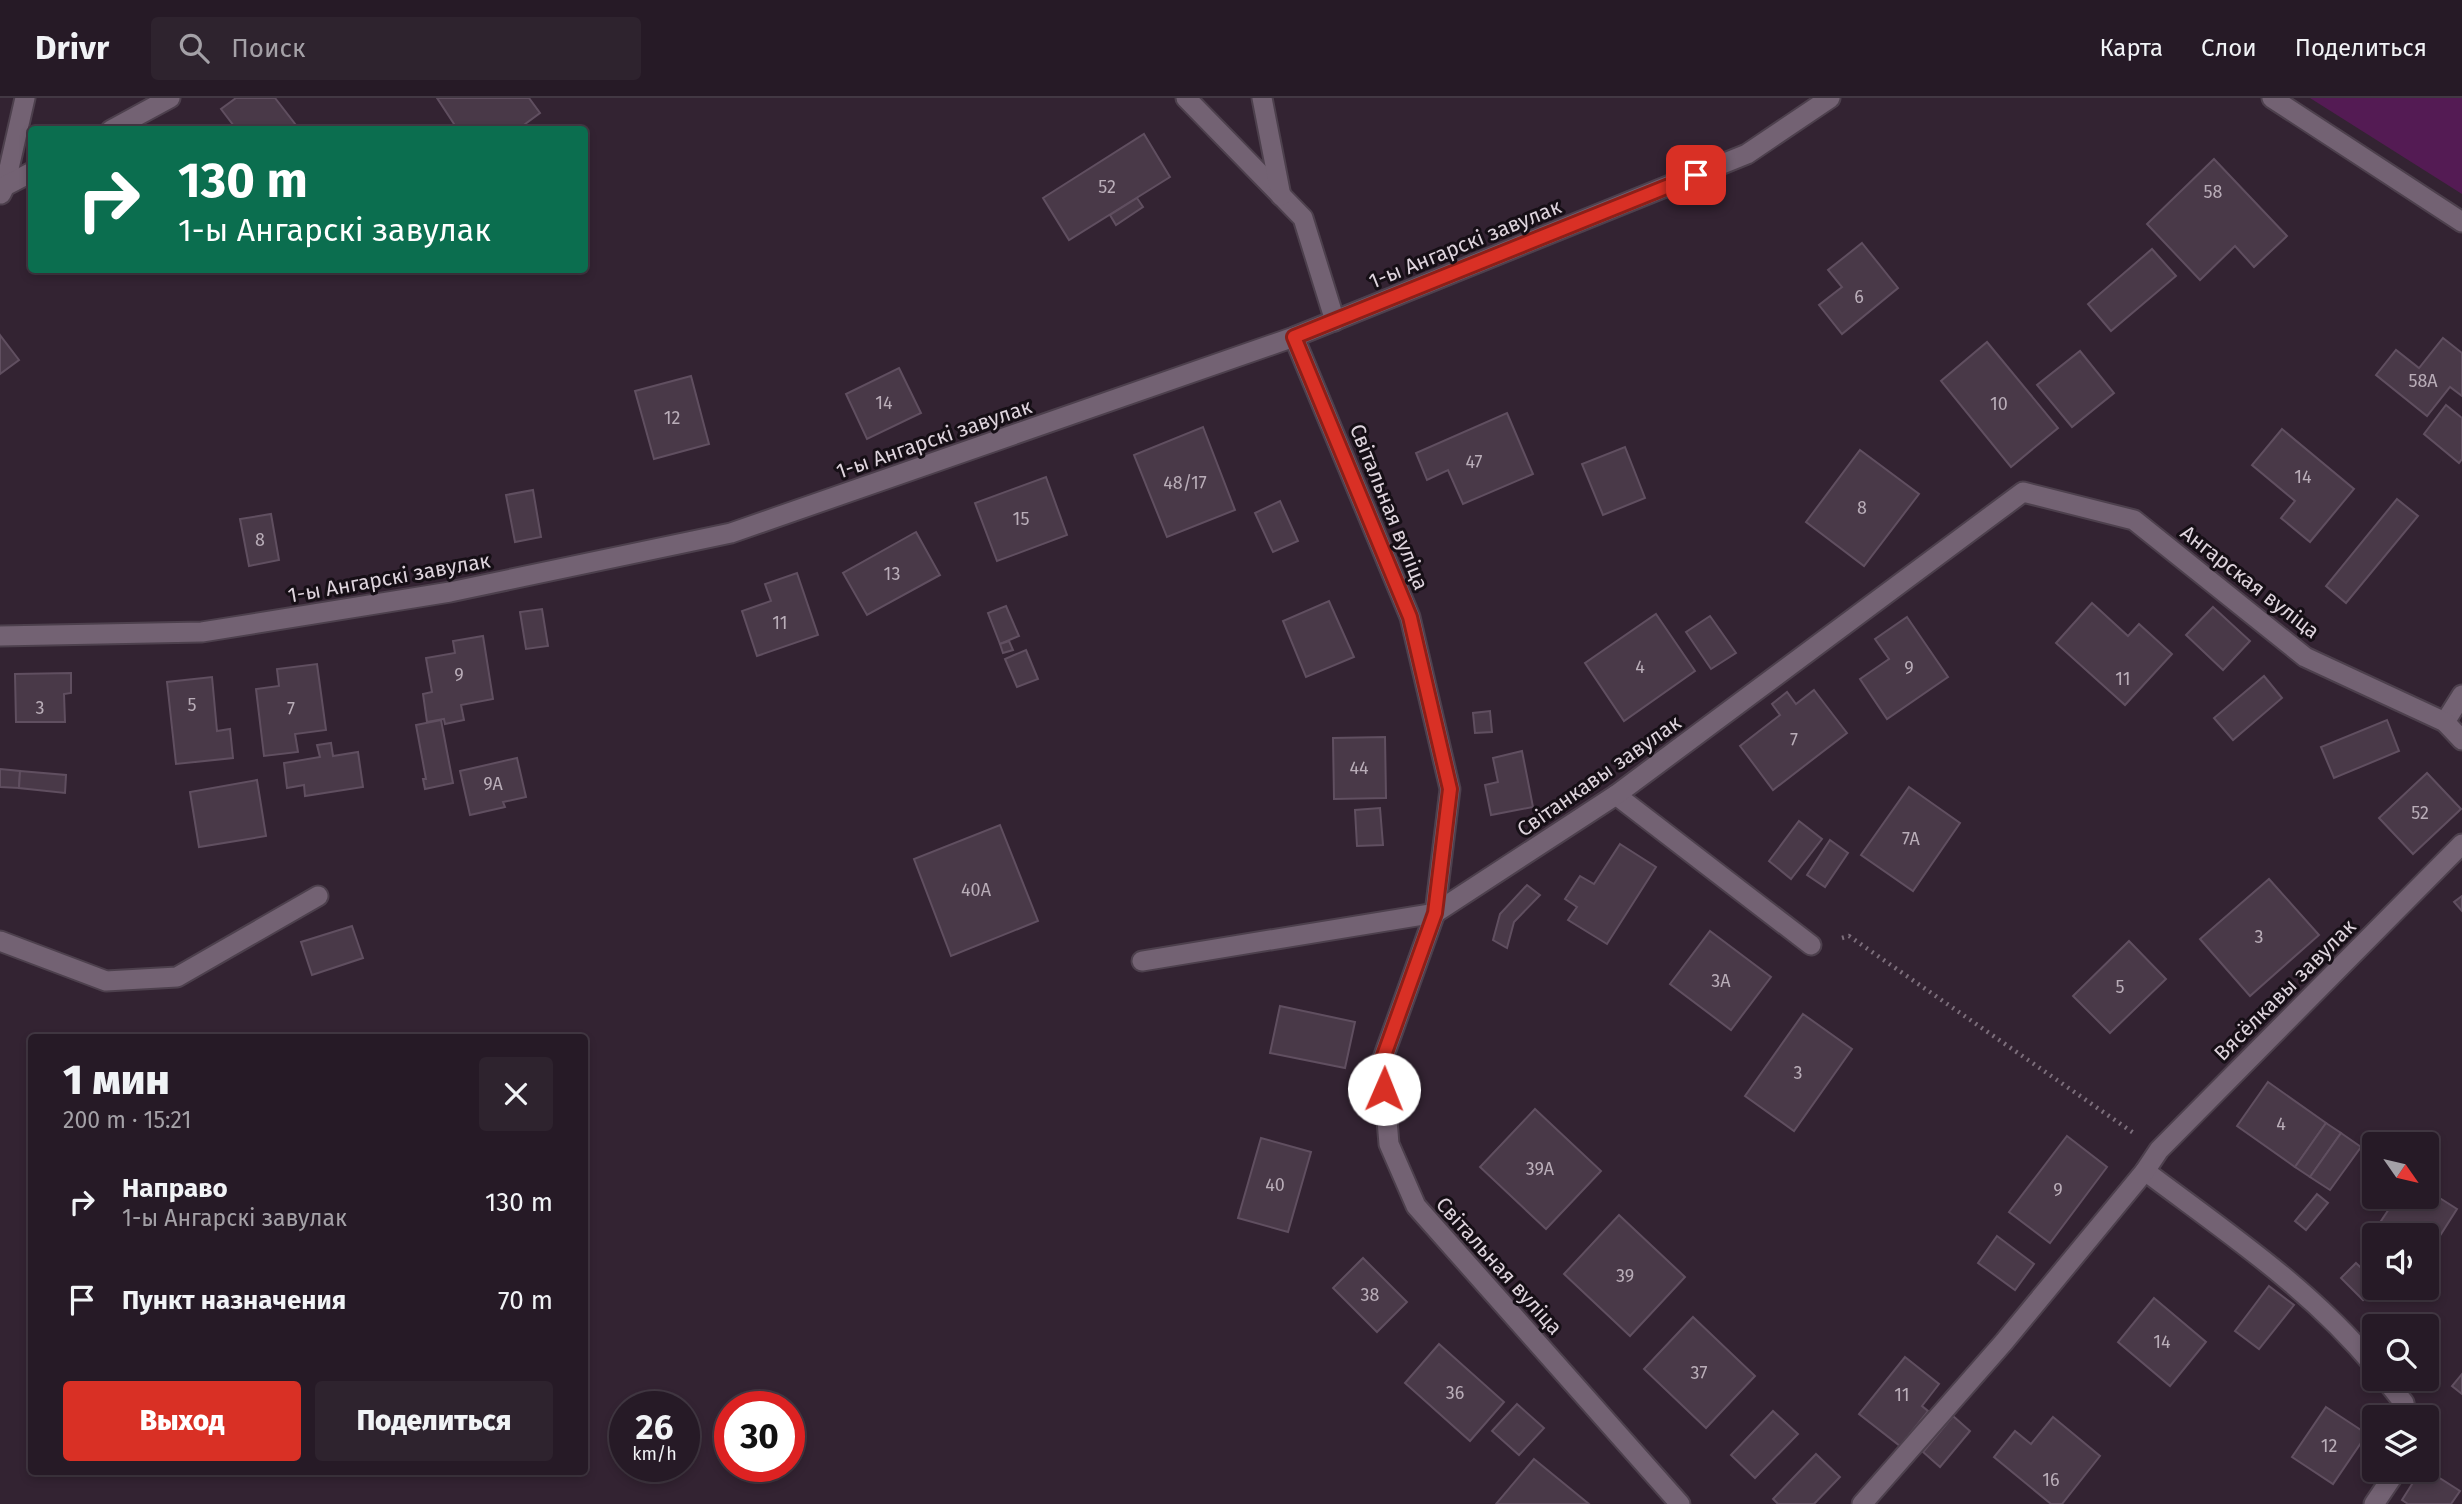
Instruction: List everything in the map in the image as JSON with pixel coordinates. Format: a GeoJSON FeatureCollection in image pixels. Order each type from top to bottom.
{"type":"FeatureCollection","features":[{"type":"Feature","properties":{"kind":"street"},"geometry":{"type":"LineString","coordinates":[[3,191],[25,98]]}},
{"type":"Feature","properties":{"kind":"street"},"geometry":{"type":"LineString","coordinates":[[118,126],[170,98]]}},
{"type":"Feature","properties":{"kind":"street"},"geometry":{"type":"LineString","coordinates":[[1185,98],[1303,218],[1335,321]]}},
{"type":"Feature","properties":{"kind":"street"},"geometry":{"type":"LineString","coordinates":[[1262,98],[1281,196]]}},
{"type":"Feature","properties":{"kind":"street","name":"1-ы Ангарскі завулак"},"geometry":{"type":"LineString","coordinates":[[0,636],[202,632],[450,593],[731,533],[1335,321],[1747,155],[1830,98]]}},
{"type":"Feature","properties":{"kind":"street"},"geometry":{"type":"LineString","coordinates":[[2272,98],[2462,222]]}},
{"type":"Feature","properties":{"kind":"street"},"geometry":{"type":"LineString","coordinates":[[3,191],[28,175]]}},
{"type":"Feature","properties":{"kind":"street","name":"Світальная вуліца"},"geometry":{"type":"LineString","coordinates":[[1294,337],[1410,617],[1450,789],[1435,913],[1382,1061],[1389,1144],[1416,1206],[1680,1504]]}},
{"type":"Feature","properties":{"kind":"street","name":"Світанкавы завулак"},"geometry":{"type":"LineString","coordinates":[[1142,961],[1435,913],[1616,795],[2023,492]]}},
{"type":"Feature","properties":{"kind":"street","name":"Ангарская вуліца"},"geometry":{"type":"LineString","coordinates":[[2023,492],[2134,520],[2305,657],[2445,722],[2462,740]]}},
{"type":"Feature","properties":{"kind":"street"},"geometry":{"type":"LineString","coordinates":[[2445,722],[2462,695]]}},
{"type":"Feature","properties":{"kind":"street"},"geometry":{"type":"LineString","coordinates":[[1616,795],[1811,945]]}},
{"type":"Feature","properties":{"kind":"street","name":"Вясёлкавы завулак"},"geometry":{"type":"LineString","coordinates":[[1862,1504],[2004,1342],[2159,1150],[2462,844]]}},
{"type":"Feature","properties":{"kind":"street"},"geometry":{"type":"LineString","coordinates":[[0,941],[106,981],[177,977],[318,896]]}},
{"type":"Feature","properties":{"kind":"street"},"geometry":{"type":"LineString","coordinates":[[2144,1171],[2283,1274],[2362,1352]]}},
{"type":"Feature","properties":{"kind":"street"},"geometry":{"type":"LineString","coordinates":[[2374,1504],[2389,1482]]}},
{"type":"Feature","properties":{"kind":"path"},"geometry":{"type":"LineString","coordinates":[[1811,945],[1849,936],[2159,1150]]}},
{"type":"Feature","properties":{"kind":"shaded area"},"geometry":{"type":"Polygon","coordinates":[[[2310,98],[2462,98],[2462,194],[2310,98]]]}},
{"type":"Feature","properties":{"kind":"building"},"geometry":{"type":"Polygon","coordinates":[[[236,98],[275,98],[297,126],[234,126],[221,109],[236,98]]]}},
{"type":"Feature","properties":{"kind":"building"},"geometry":{"type":"Polygon","coordinates":[[[437,98],[529,98],[540,113],[522,126],[455,126],[437,98]]]}},
{"type":"Feature","properties":{"kind":"building"},"geometry":{"type":"Polygon","coordinates":[[[1144,134],[1170,177],[1069,240],[1043,198],[1144,134]]]}},
{"type":"Feature","properties":{"kind":"building"},"geometry":{"type":"Polygon","coordinates":[[[2214,159],[2287,236],[2254,267],[2235,246],[2200,280],[2147,224],[2214,159]]]}},
{"type":"Feature","properties":{"kind":"building"},"geometry":{"type":"Polygon","coordinates":[[[1137,198],[1143,207],[1116,225],[1110,215],[1137,198]]]}},
{"type":"Feature","properties":{"kind":"building"},"geometry":{"type":"Polygon","coordinates":[[[1862,243],[1898,288],[1842,334],[1819,305],[1842,287],[1828,270],[1862,243]]]}},
{"type":"Feature","properties":{"kind":"building"},"geometry":{"type":"Polygon","coordinates":[[[2152,249],[2176,276],[2111,331],[2088,304],[2152,249]]]}},
{"type":"Feature","properties":{"kind":"building"},"geometry":{"type":"Polygon","coordinates":[[[0,335],[19,360],[0,374],[0,335]]]}},
{"type":"Feature","properties":{"kind":"building"},"geometry":{"type":"Polygon","coordinates":[[[2443,338],[2462,353],[2462,396],[2450,387],[2427,416],[2376,375],[2396,350],[2419,368],[2443,338]]]}},
{"type":"Feature","properties":{"kind":"building"},"geometry":{"type":"Polygon","coordinates":[[[1987,342],[2058,428],[2011,467],[1941,381],[1987,342]]]}},
{"type":"Feature","properties":{"kind":"building"},"geometry":{"type":"Polygon","coordinates":[[[2080,351],[2114,393],[2072,427],[2037,385],[2080,351]]]}},
{"type":"Feature","properties":{"kind":"building"},"geometry":{"type":"Polygon","coordinates":[[[899,368],[921,413],[867,439],[846,394],[899,368]]]}},
{"type":"Feature","properties":{"kind":"building"},"geometry":{"type":"Polygon","coordinates":[[[691,376],[709,444],[654,459],[635,391],[691,376]]]}},
{"type":"Feature","properties":{"kind":"building"},"geometry":{"type":"Polygon","coordinates":[[[2446,405],[2462,418],[2462,459],[2459,463],[2424,434],[2446,405]]]}},
{"type":"Feature","properties":{"kind":"building"},"geometry":{"type":"Polygon","coordinates":[[[1507,413],[1533,474],[1463,504],[1448,470],[1427,480],[1416,453],[1507,413]]]}},
{"type":"Feature","properties":{"kind":"building"},"geometry":{"type":"Polygon","coordinates":[[[1203,427],[1235,510],[1167,537],[1134,455],[1203,427]]]}},
{"type":"Feature","properties":{"kind":"building"},"geometry":{"type":"Polygon","coordinates":[[[2282,429],[2354,489],[2310,542],[2281,518],[2295,501],[2252,465],[2282,429]]]}},
{"type":"Feature","properties":{"kind":"building"},"geometry":{"type":"Polygon","coordinates":[[[1625,447],[1645,498],[1603,515],[1582,464],[1625,447]]]}},
{"type":"Feature","properties":{"kind":"building"},"geometry":{"type":"Polygon","coordinates":[[[1860,450],[1919,494],[1864,566],[1806,522],[1860,450]]]}},
{"type":"Feature","properties":{"kind":"building"},"geometry":{"type":"Polygon","coordinates":[[[1046,477],[1067,535],[997,561],[975,503],[1046,477]]]}},
{"type":"Feature","properties":{"kind":"building"},"geometry":{"type":"Polygon","coordinates":[[[533,490],[541,537],[515,542],[506,495],[533,490]]]}},
{"type":"Feature","properties":{"kind":"building"},"geometry":{"type":"Polygon","coordinates":[[[2397,499],[2418,516],[2346,603],[2326,586],[2397,499]]]}},
{"type":"Feature","properties":{"kind":"building"},"geometry":{"type":"Polygon","coordinates":[[[1280,501],[1298,541],[1273,552],[1255,513],[1280,501]]]}},
{"type":"Feature","properties":{"kind":"building"},"geometry":{"type":"Polygon","coordinates":[[[271,514],[279,560],[249,566],[240,519],[271,514]]]}},
{"type":"Feature","properties":{"kind":"building"},"geometry":{"type":"Polygon","coordinates":[[[916,532],[940,575],[867,615],[843,573],[916,532]]]}},
{"type":"Feature","properties":{"kind":"building"},"geometry":{"type":"Polygon","coordinates":[[[797,573],[818,635],[757,656],[742,611],[771,601],[765,584],[797,573]]]}},
{"type":"Feature","properties":{"kind":"building"},"geometry":{"type":"Polygon","coordinates":[[[1329,601],[1354,657],[1306,677],[1283,621],[1329,601]]]}},
{"type":"Feature","properties":{"kind":"building"},"geometry":{"type":"Polygon","coordinates":[[[2092,603],[2128,636],[2139,624],[2172,654],[2125,705],[2056,643],[2092,603]]]}},
{"type":"Feature","properties":{"kind":"building"},"geometry":{"type":"Polygon","coordinates":[[[1006,606],[1019,636],[1000,644],[988,613],[1006,606]]]}},
{"type":"Feature","properties":{"kind":"building"},"geometry":{"type":"Polygon","coordinates":[[[2213,607],[2250,641],[2223,670],[2186,635],[2213,607]]]}},
{"type":"Feature","properties":{"kind":"building"},"geometry":{"type":"Polygon","coordinates":[[[542,609],[548,646],[526,649],[520,612],[542,609]]]}},
{"type":"Feature","properties":{"kind":"building"},"geometry":{"type":"Polygon","coordinates":[[[1656,614],[1695,671],[1624,721],[1585,663],[1656,614]]]}},
{"type":"Feature","properties":{"kind":"building"},"geometry":{"type":"Polygon","coordinates":[[[1710,616],[1736,653],[1711,669],[1686,632],[1710,616]]]}},
{"type":"Feature","properties":{"kind":"building"},"geometry":{"type":"Polygon","coordinates":[[[1907,617],[1948,677],[1887,719],[1860,679],[1889,659],[1875,639],[1907,617]]]}},
{"type":"Feature","properties":{"kind":"building"},"geometry":{"type":"Polygon","coordinates":[[[483,636],[493,699],[461,705],[464,720],[445,724],[444,719],[427,722],[423,694],[432,692],[426,658],[455,653],[453,641],[483,636]]]}},
{"type":"Feature","properties":{"kind":"building"},"geometry":{"type":"Polygon","coordinates":[[[1009,641],[1013,650],[1003,653],[1000,644],[1009,641]]]}},
{"type":"Feature","properties":{"kind":"building"},"geometry":{"type":"Polygon","coordinates":[[[1026,650],[1038,679],[1017,687],[1005,659],[1026,650]]]}},
{"type":"Feature","properties":{"kind":"building"},"geometry":{"type":"Polygon","coordinates":[[[317,664],[326,730],[295,734],[298,752],[264,756],[256,689],[279,686],[277,669],[317,664]]]}},
{"type":"Feature","properties":{"kind":"building"},"geometry":{"type":"Polygon","coordinates":[[[71,673],[71,693],[64,694],[65,722],[16,722],[15,674],[71,673]]]}},
{"type":"Feature","properties":{"kind":"building"},"geometry":{"type":"Polygon","coordinates":[[[2264,676],[2282,698],[2233,740],[2214,718],[2264,676]]]}},
{"type":"Feature","properties":{"kind":"building"},"geometry":{"type":"Polygon","coordinates":[[[212,677],[217,731],[230,729],[233,758],[176,764],[167,682],[212,677]]]}},
{"type":"Feature","properties":{"kind":"building"},"geometry":{"type":"Polygon","coordinates":[[[1814,690],[1847,733],[1773,790],[1740,746],[1780,715],[1772,704],[1787,692],[1796,704],[1814,690]]]}},
{"type":"Feature","properties":{"kind":"building"},"geometry":{"type":"Polygon","coordinates":[[[1490,711],[1492,732],[1475,733],[1473,713],[1490,711]]]}},
{"type":"Feature","properties":{"kind":"building"},"geometry":{"type":"Polygon","coordinates":[[[441,720],[453,783],[425,789],[423,779],[426,779],[416,725],[441,720]]]}},
{"type":"Feature","properties":{"kind":"building"},"geometry":{"type":"Polygon","coordinates":[[[2387,720],[2399,751],[2334,778],[2321,747],[2387,720]]]}},
{"type":"Feature","properties":{"kind":"building"},"geometry":{"type":"Polygon","coordinates":[[[1385,737],[1386,798],[1334,799],[1333,738],[1385,737]]]}},
{"type":"Feature","properties":{"kind":"building"},"geometry":{"type":"Polygon","coordinates":[[[331,743],[333,756],[358,752],[363,787],[305,796],[304,785],[287,788],[284,763],[320,757],[317,745],[331,743]]]}},
{"type":"Feature","properties":{"kind":"building"},"geometry":{"type":"Polygon","coordinates":[[[1522,751],[1533,807],[1491,815],[1485,785],[1498,782],[1493,758],[1522,751]]]}},
{"type":"Feature","properties":{"kind":"building"},"geometry":{"type":"Polygon","coordinates":[[[517,758],[526,797],[503,802],[505,807],[470,815],[460,771],[517,758]]]}},
{"type":"Feature","properties":{"kind":"building"},"geometry":{"type":"Polygon","coordinates":[[[0,769],[20,771],[19,788],[0,787],[0,769]]]}},
{"type":"Feature","properties":{"kind":"building"},"geometry":{"type":"Polygon","coordinates":[[[20,771],[66,775],[65,793],[19,788],[20,771]]]}},
{"type":"Feature","properties":{"kind":"building"},"geometry":{"type":"Polygon","coordinates":[[[2427,773],[2461,809],[2413,854],[2379,818],[2427,773]]]}},
{"type":"Feature","properties":{"kind":"building"},"geometry":{"type":"Polygon","coordinates":[[[257,780],[266,836],[199,847],[190,792],[257,780]]]}},
{"type":"Feature","properties":{"kind":"building"},"geometry":{"type":"Polygon","coordinates":[[[1909,787],[1960,823],[1913,891],[1861,855],[1909,787]]]}},
{"type":"Feature","properties":{"kind":"building"},"geometry":{"type":"Polygon","coordinates":[[[1380,808],[1383,845],[1357,846],[1355,810],[1380,808]]]}},
{"type":"Feature","properties":{"kind":"building"},"geometry":{"type":"Polygon","coordinates":[[[1799,821],[1822,839],[1791,879],[1769,861],[1799,821]]]}},
{"type":"Feature","properties":{"kind":"building"},"geometry":{"type":"Polygon","coordinates":[[[1000,825],[1038,921],[951,956],[914,859],[1000,825]]]}},
{"type":"Feature","properties":{"kind":"building"},"geometry":{"type":"Polygon","coordinates":[[[1830,840],[1848,853],[1825,887],[1807,875],[1830,840]]]}},
{"type":"Feature","properties":{"kind":"building"},"geometry":{"type":"Polygon","coordinates":[[[1620,844],[1656,867],[1607,944],[1568,920],[1577,907],[1565,899],[1580,876],[1594,884],[1620,844]]]}},
{"type":"Feature","properties":{"kind":"building"},"geometry":{"type":"Polygon","coordinates":[[[2269,879],[2319,935],[2250,996],[2200,939],[2269,879]]]}},
{"type":"Feature","properties":{"kind":"building"},"geometry":{"type":"Polygon","coordinates":[[[1527,885],[1540,895],[1514,922],[1507,948],[1493,940],[1500,914],[1527,885]]]}},
{"type":"Feature","properties":{"kind":"building"},"geometry":{"type":"Polygon","coordinates":[[[2462,896],[2462,911],[2454,902],[2462,896]]]}},
{"type":"Feature","properties":{"kind":"building"},"geometry":{"type":"Polygon","coordinates":[[[352,926],[363,958],[312,975],[301,942],[352,926]]]}},
{"type":"Feature","properties":{"kind":"building"},"geometry":{"type":"Polygon","coordinates":[[[1710,931],[1771,977],[1731,1030],[1670,984],[1710,931]]]}},
{"type":"Feature","properties":{"kind":"building"},"geometry":{"type":"Polygon","coordinates":[[[2129,941],[2166,979],[2110,1033],[2073,996],[2129,941]]]}},
{"type":"Feature","properties":{"kind":"building"},"geometry":{"type":"Polygon","coordinates":[[[1280,1006],[1355,1022],[1345,1068],[1270,1053],[1280,1006]]]}},
{"type":"Feature","properties":{"kind":"building"},"geometry":{"type":"Polygon","coordinates":[[[1803,1014],[1852,1049],[1794,1131],[1745,1096],[1803,1014]]]}},
{"type":"Feature","properties":{"kind":"building"},"geometry":{"type":"Polygon","coordinates":[[[2268,1082],[2326,1123],[2295,1167],[2237,1126],[2268,1082]]]}},
{"type":"Feature","properties":{"kind":"building"},"geometry":{"type":"Polygon","coordinates":[[[1535,1109],[1601,1171],[1546,1229],[1480,1167],[1535,1109]]]}},
{"type":"Feature","properties":{"kind":"building"},"geometry":{"type":"Polygon","coordinates":[[[2326,1123],[2341,1133],[2310,1177],[2295,1167],[2326,1123]]]}},
{"type":"Feature","properties":{"kind":"building"},"geometry":{"type":"Polygon","coordinates":[[[2341,1133],[2361,1147],[2330,1190],[2310,1177],[2341,1133]]]}},
{"type":"Feature","properties":{"kind":"building"},"geometry":{"type":"Polygon","coordinates":[[[2067,1136],[2107,1167],[2050,1243],[2009,1212],[2067,1136]]]}},
{"type":"Feature","properties":{"kind":"building"},"geometry":{"type":"Polygon","coordinates":[[[1261,1138],[1311,1152],[1288,1232],[1238,1218],[1261,1138]]]}},
{"type":"Feature","properties":{"kind":"building"},"geometry":{"type":"Polygon","coordinates":[[[2317,1194],[2328,1203],[2306,1230],[2295,1221],[2317,1194]]]}},
{"type":"Feature","properties":{"kind":"building"},"geometry":{"type":"Polygon","coordinates":[[[2440,1198],[2457,1209],[2439,1237],[2439,1223],[2380,1223],[2389,1209],[2440,1209],[2440,1198]]]}},
{"type":"Feature","properties":{"kind":"building"},"geometry":{"type":"Polygon","coordinates":[[[1619,1215],[1685,1277],[1630,1336],[1564,1274],[1619,1215]]]}},
{"type":"Feature","properties":{"kind":"building"},"geometry":{"type":"Polygon","coordinates":[[[1997,1236],[2034,1264],[2015,1290],[1978,1263],[1997,1236]]]}},
{"type":"Feature","properties":{"kind":"building"},"geometry":{"type":"Polygon","coordinates":[[[1363,1258],[1407,1302],[1377,1332],[1333,1288],[1363,1258]]]}},
{"type":"Feature","properties":{"kind":"building"},"geometry":{"type":"Polygon","coordinates":[[[2356,1263],[2362,1269],[2362,1299],[2341,1278],[2356,1263]]]}},
{"type":"Feature","properties":{"kind":"building"},"geometry":{"type":"Polygon","coordinates":[[[2269,1286],[2294,1305],[2259,1349],[2235,1331],[2269,1286]]]}},
{"type":"Feature","properties":{"kind":"building"},"geometry":{"type":"Polygon","coordinates":[[[2154,1298],[2206,1342],[2170,1386],[2118,1342],[2154,1298]]]}},
{"type":"Feature","properties":{"kind":"building"},"geometry":{"type":"Polygon","coordinates":[[[1693,1317],[1755,1376],[1706,1428],[1644,1369],[1693,1317]]]}},
{"type":"Feature","properties":{"kind":"building"},"geometry":{"type":"Polygon","coordinates":[[[1439,1344],[1504,1402],[1470,1441],[1405,1383],[1439,1344]]]}},
{"type":"Feature","properties":{"kind":"building"},"geometry":{"type":"Polygon","coordinates":[[[1905,1357],[1939,1384],[1922,1406],[1928,1411],[1900,1446],[1859,1414],[1905,1357]]]}},
{"type":"Feature","properties":{"kind":"building"},"geometry":{"type":"Polygon","coordinates":[[[2462,1374],[2462,1394],[2452,1386],[2462,1374]]]}},
{"type":"Feature","properties":{"kind":"building"},"geometry":{"type":"Polygon","coordinates":[[[1517,1404],[1544,1428],[1519,1455],[1492,1431],[1517,1404]]]}},
{"type":"Feature","properties":{"kind":"building"},"geometry":{"type":"Polygon","coordinates":[[[2326,1407],[2362,1431],[2362,1441],[2333,1484],[2292,1457],[2326,1407]]]}},
{"type":"Feature","properties":{"kind":"building"},"geometry":{"type":"Polygon","coordinates":[[[1773,1411],[1798,1434],[1755,1478],[1731,1455],[1773,1411]]]}},
{"type":"Feature","properties":{"kind":"building"},"geometry":{"type":"Polygon","coordinates":[[[1953,1416],[1970,1431],[1940,1467],[1923,1452],[1953,1416]]]}},
{"type":"Feature","properties":{"kind":"building"},"geometry":{"type":"Polygon","coordinates":[[[2053,1417],[2100,1456],[2062,1504],[2051,1504],[1994,1457],[2015,1431],[2031,1444],[2053,1417]]]}},
{"type":"Feature","properties":{"kind":"building"},"geometry":{"type":"Polygon","coordinates":[[[1816,1454],[1840,1477],[1814,1504],[1778,1504],[1773,1499],[1816,1454]]]}},
{"type":"Feature","properties":{"kind":"building"},"geometry":{"type":"Polygon","coordinates":[[[1534,1459],[1589,1504],[1496,1504],[1534,1459]]]}},
{"type":"Feature","properties":{"kind":"building"},"geometry":{"type":"Polygon","coordinates":[[[2439,1478],[2460,1491],[2451,1504],[2408,1504],[2402,1500],[2413,1482],[2439,1482],[2439,1478]]]}},
{"type":"Feature","properties":{"kind":"route"},"geometry":{"type":"LineString","coordinates":[[1384,1089],[1382,1061],[1435,913],[1450,789],[1410,617],[1294,337],[1696,175]]}}]}
